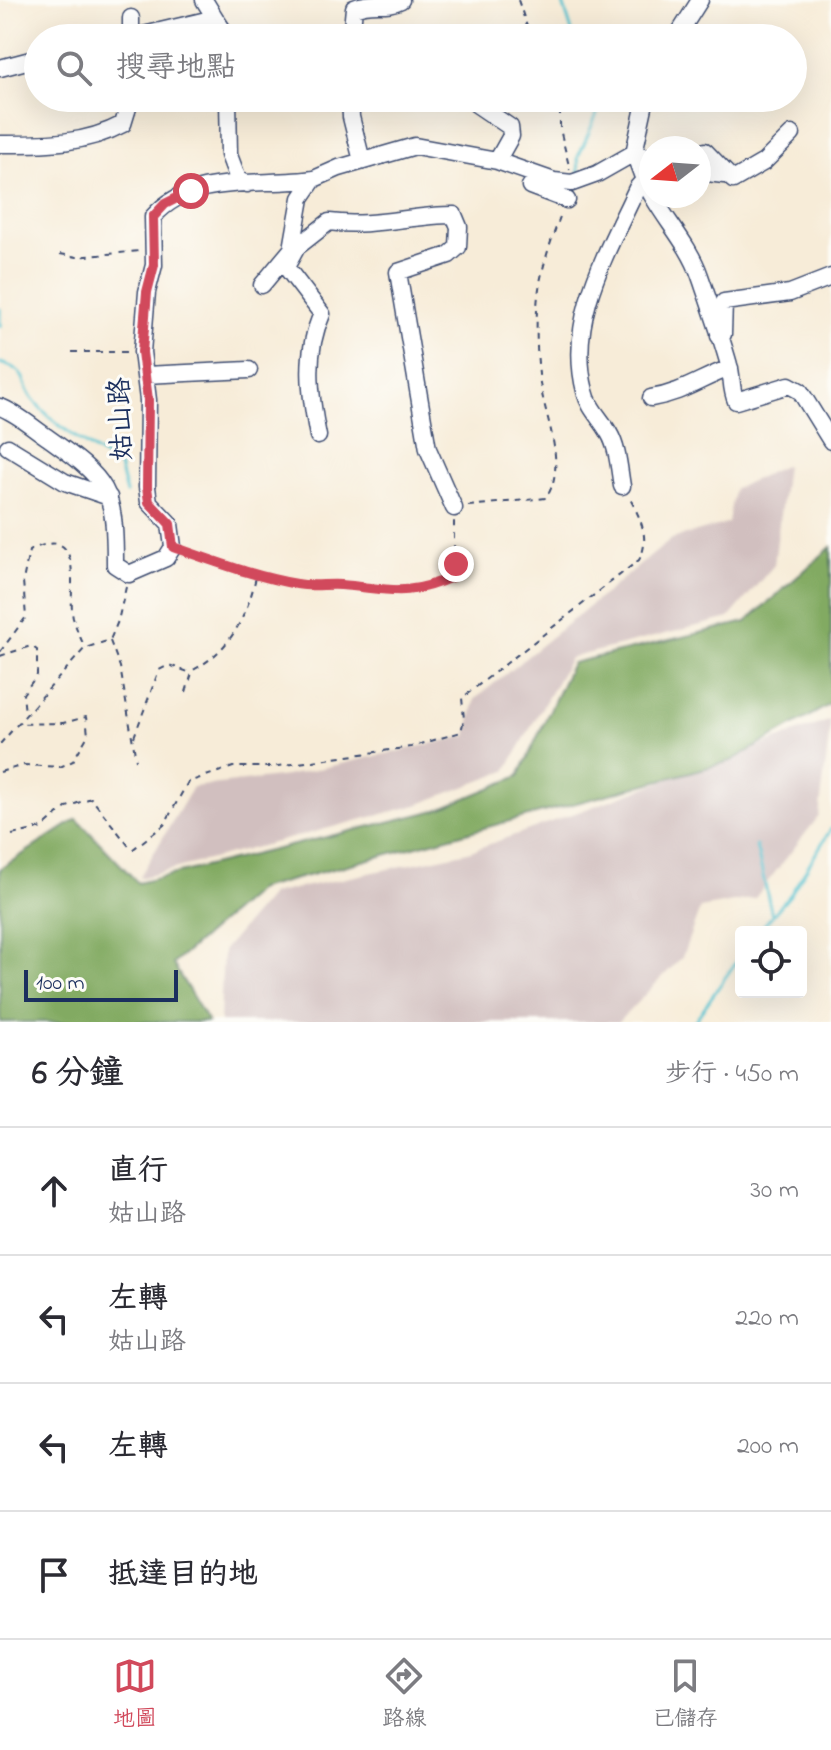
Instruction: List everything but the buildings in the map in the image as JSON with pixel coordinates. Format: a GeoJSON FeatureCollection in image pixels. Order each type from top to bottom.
{"type":"FeatureCollection","features":[{"type":"Feature","properties":{"kind":"street"},"geometry":{"type":"LineString","coordinates":[[204,0],[219,24]]}},
{"type":"Feature","properties":{"kind":"street"},"geometry":{"type":"LineString","coordinates":[[352,24],[354,8],[367,1],[388,3],[401,0]]}},
{"type":"Feature","properties":{"kind":"street"},"geometry":{"type":"LineString","coordinates":[[685,24],[700,0]]}},
{"type":"Feature","properties":{"kind":"street"},"geometry":{"type":"LineString","coordinates":[[131,18],[131,24]]}},
{"type":"Feature","properties":{"kind":"street"},"geometry":{"type":"LineString","coordinates":[[188,24],[215,18]]}},
{"type":"Feature","properties":{"kind":"street"},"geometry":{"type":"LineString","coordinates":[[0,68],[24,62]]}},
{"type":"Feature","properties":{"kind":"street"},"geometry":{"type":"LineString","coordinates":[[0,144],[49,144],[89,139],[123,124],[127,112]]}},
{"type":"Feature","properties":{"kind":"street"},"geometry":{"type":"LineString","coordinates":[[228,112],[229,155],[238,179],[247,184]]}},
{"type":"Feature","properties":{"kind":"street"},"geometry":{"type":"LineString","coordinates":[[351,112],[362,161]]}},
{"type":"Feature","properties":{"kind":"street"},"geometry":{"type":"LineString","coordinates":[[488,112],[510,127],[511,136],[497,161]]}},
{"type":"Feature","properties":{"kind":"street"},"geometry":{"type":"LineString","coordinates":[[639,166],[634,153],[643,112]]}},
{"type":"Feature","properties":{"kind":"street"},"geometry":{"type":"LineString","coordinates":[[711,173],[733,180],[742,178],[792,134]]}},
{"type":"Feature","properties":{"kind":"street","name":"姑山路"},"geometry":{"type":"LineString","coordinates":[[173,547],[170,524],[149,502],[142,352],[153,250],[153,217],[165,204],[191,191],[314,179],[415,146],[497,161],[554,181],[572,183]]}},
{"type":"Feature","properties":{"kind":"street"},"geometry":{"type":"LineString","coordinates":[[572,183],[597,174],[634,153],[639,154]]}},
{"type":"Feature","properties":{"kind":"street"},"geometry":{"type":"LineString","coordinates":[[711,157],[727,173],[724,175]]}},
{"type":"Feature","properties":{"kind":"street"},"geometry":{"type":"LineString","coordinates":[[262,285],[292,249],[301,198],[314,179]]}},
{"type":"Feature","properties":{"kind":"street"},"geometry":{"type":"LineString","coordinates":[[530,186],[567,200]]}},
{"type":"Feature","properties":{"kind":"street"},"geometry":{"type":"LineString","coordinates":[[622,486],[609,433],[591,411],[584,390],[581,348],[589,293],[639,186]]}},
{"type":"Feature","properties":{"kind":"street"},"geometry":{"type":"LineString","coordinates":[[657,208],[694,263],[730,368],[729,387],[736,401],[789,385],[800,391],[831,441]]}},
{"type":"Feature","properties":{"kind":"street"},"geometry":{"type":"LineString","coordinates":[[318,436],[310,355],[312,335],[322,314],[286,267],[297,247],[329,222],[354,226],[425,215],[454,215],[459,227],[458,247],[449,255],[398,272],[398,285],[407,316],[409,354],[428,449],[454,508]]}},
{"type":"Feature","properties":{"kind":"street"},"geometry":{"type":"LineString","coordinates":[[718,336],[723,334],[724,302],[790,293],[831,277]]}},
{"type":"Feature","properties":{"kind":"street"},"geometry":{"type":"LineString","coordinates":[[651,398],[678,394],[702,378],[730,368]]}},
{"type":"Feature","properties":{"kind":"street"},"geometry":{"type":"LineString","coordinates":[[145,375],[249,370]]}},
{"type":"Feature","properties":{"kind":"street","name":"姑山路"},"geometry":{"type":"LineString","coordinates":[[0,407],[101,478],[109,497],[115,565],[129,574]]}},
{"type":"Feature","properties":{"kind":"street"},"geometry":{"type":"LineString","coordinates":[[8,447],[65,482],[109,497]]}},
{"type":"Feature","properties":{"kind":"street"},"geometry":{"type":"LineString","coordinates":[[129,574],[166,558],[173,547]]}},
{"type":"Feature","properties":{"kind":"path"},"geometry":{"type":"LineString","coordinates":[[518,0],[526,24]]}},
{"type":"Feature","properties":{"kind":"path"},"geometry":{"type":"LineString","coordinates":[[560,112],[560,129],[572,183]]}},
{"type":"Feature","properties":{"kind":"path"},"geometry":{"type":"LineString","coordinates":[[173,547],[256,575],[301,585],[339,585],[402,593],[429,587],[454,576],[454,508],[546,498],[551,490],[553,439],[540,383],[537,307],[548,254],[567,200]]}},
{"type":"Feature","properties":{"kind":"path"},"geometry":{"type":"LineString","coordinates":[[60,254],[77,257],[153,250]]}},
{"type":"Feature","properties":{"kind":"path"},"geometry":{"type":"LineString","coordinates":[[72,352],[142,352]]}},
{"type":"Feature","properties":{"kind":"path"},"geometry":{"type":"LineString","coordinates":[[12,835],[42,828],[67,807],[91,798],[132,850],[164,825],[188,782],[233,767],[271,767],[411,747],[461,732],[464,719],[462,698],[639,560],[646,548],[640,516],[622,486]]}},
{"type":"Feature","properties":{"kind":"path"},"geometry":{"type":"LineString","coordinates":[[0,654],[26,617],[23,581],[29,551],[47,545],[60,546],[71,557],[75,575],[71,593],[73,618],[85,648]]}},
{"type":"Feature","properties":{"kind":"path"},"geometry":{"type":"LineString","coordinates":[[129,574],[118,621],[110,640],[120,667],[136,760]]}},
{"type":"Feature","properties":{"kind":"path"},"geometry":{"type":"LineString","coordinates":[[186,692],[192,673],[211,661],[249,609],[256,575]]}},
{"type":"Feature","properties":{"kind":"path"},"geometry":{"type":"LineString","coordinates":[[0,744],[85,648],[110,640]]}},
{"type":"Feature","properties":{"kind":"path"},"geometry":{"type":"LineString","coordinates":[[0,654],[31,646],[37,650],[37,675],[23,694],[25,714]]}},
{"type":"Feature","properties":{"kind":"path"},"geometry":{"type":"LineString","coordinates":[[133,740],[159,670],[169,665],[192,673]]}},
{"type":"Feature","properties":{"kind":"path"},"geometry":{"type":"LineString","coordinates":[[0,772],[24,765],[60,767],[73,761],[88,735],[86,717],[63,723],[16,724]]}},
{"type":"Feature","properties":{"kind":"shaded area"},"geometry":{"type":"Polygon","coordinates":[[[786,465],[774,565],[729,618],[570,658],[506,771],[417,805],[139,878],[193,787],[286,776],[467,736],[475,699],[672,539],[728,523],[734,489],[786,465]]]}},
{"type":"Feature","properties":{"kind":"shaded area"},"geometry":{"type":"Polygon","coordinates":[[[831,720],[819,816],[755,898],[700,908],[682,957],[618,1022],[220,1022],[223,951],[271,894],[468,852],[831,720]]]}},
{"type":"Feature","properties":{"kind":"green space"},"geometry":{"type":"Polygon","coordinates":[[[831,547],[831,704],[731,761],[259,889],[173,964],[208,1022],[0,1022],[0,869],[77,819],[138,883],[437,810],[519,776],[572,663],[746,622],[831,547]]]}},
{"type":"Feature","properties":{"kind":"waterway"},"geometry":{"type":"LineString","coordinates":[[562,0],[570,24]]}},
{"type":"Feature","properties":{"kind":"waterway"},"geometry":{"type":"LineString","coordinates":[[579,173],[578,157],[598,112]]}},
{"type":"Feature","properties":{"kind":"waterway"},"geometry":{"type":"LineString","coordinates":[[0,309],[0,326]]}},
{"type":"Feature","properties":{"kind":"waterway"},"geometry":{"type":"LineString","coordinates":[[0,363],[17,370],[30,396],[54,420],[119,466],[126,493]]}},
{"type":"Feature","properties":{"kind":"waterway"},"geometry":{"type":"LineString","coordinates":[[763,926],[790,895],[831,829]]}},
{"type":"Feature","properties":{"kind":"waterway"},"geometry":{"type":"LineString","coordinates":[[756,846],[772,915]]}},
{"type":"Feature","properties":{"kind":"waterway"},"geometry":{"type":"LineString","coordinates":[[694,1022],[735,964]]}},
{"type":"Feature","properties":{"kind":"route"},"geometry":{"type":"LineString","coordinates":[[191,191],[165,204],[153,217],[154,265],[147,292],[142,352],[148,400],[149,502],[170,524],[173,547],[256,575],[301,585],[339,585],[402,593],[429,587],[454,576],[456,564]]}}]}
